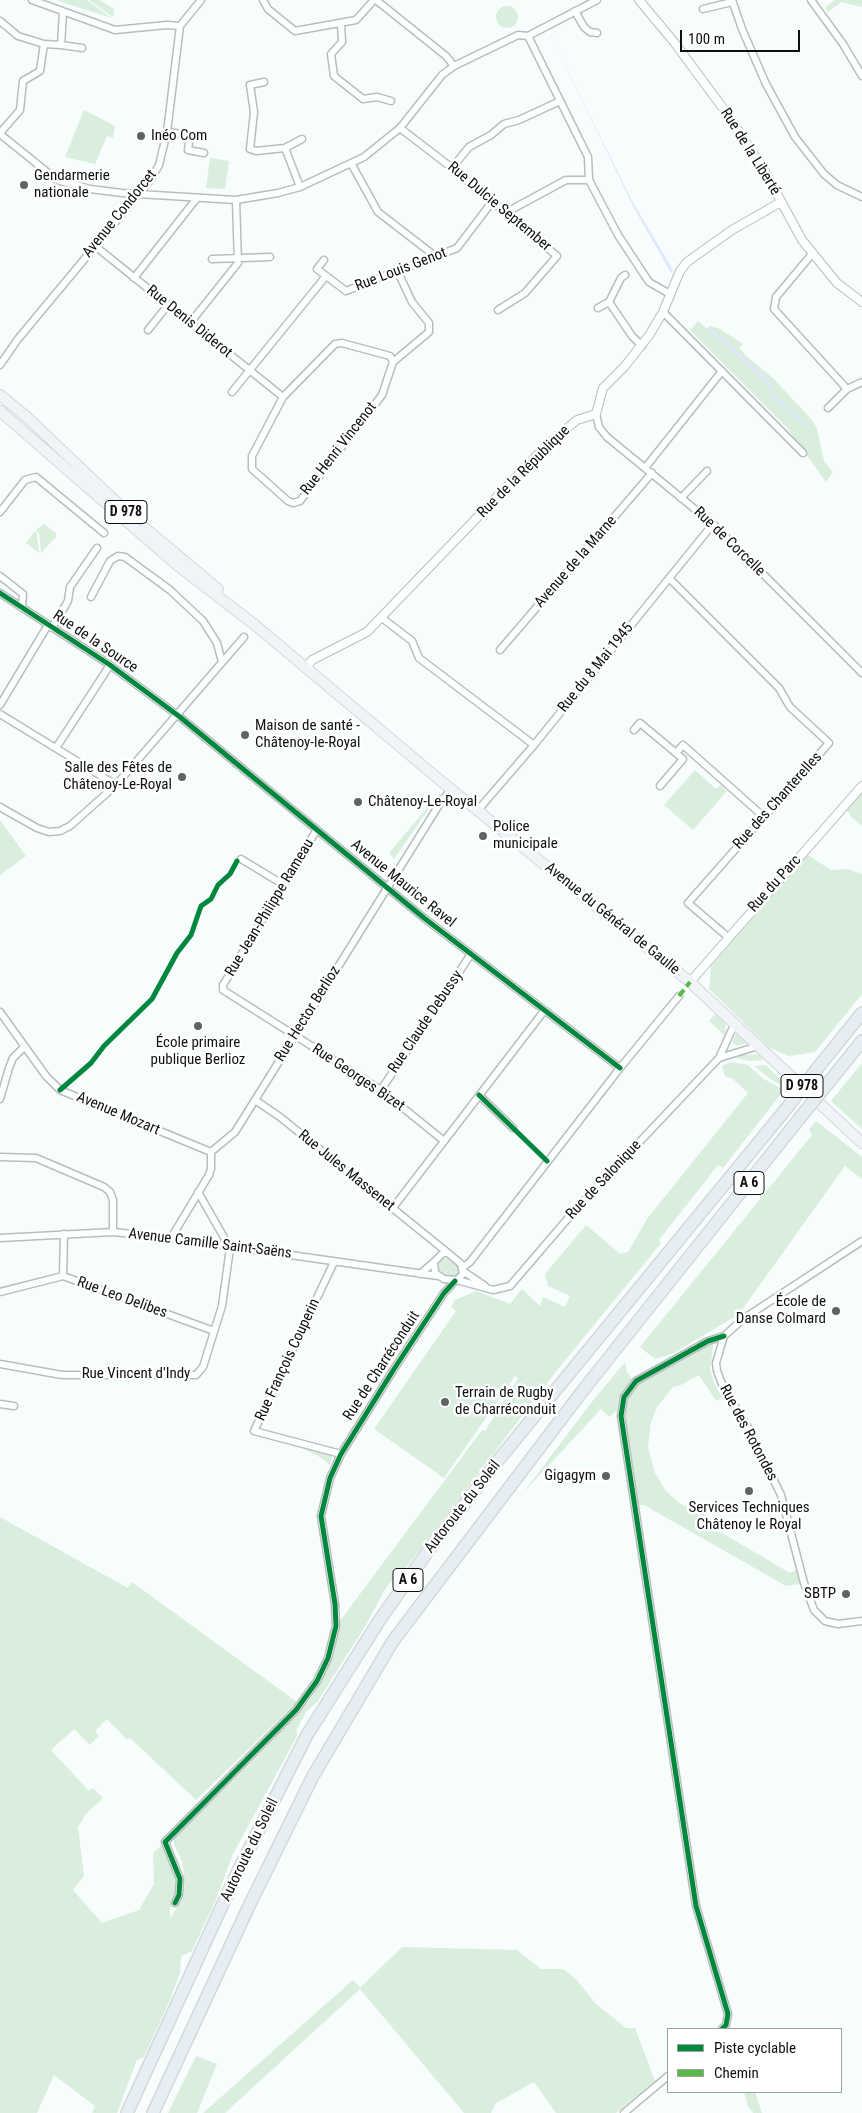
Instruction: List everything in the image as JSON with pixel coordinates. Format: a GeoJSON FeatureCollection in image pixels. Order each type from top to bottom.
{"type":"FeatureCollection","features":[{"type":"Feature","properties":{"kind":"highway","name":"Autoroute du Soleil"},"geometry":{"type":"LineString","coordinates":[[127,2113],[238,1871],[303,1744],[379,1621],[428,1551],[500,1458],[786,1109],[862,1013]]}},
{"type":"Feature","properties":{"kind":"highway","name":"Autoroute du Soleil"},"geometry":{"type":"LineString","coordinates":[[153,2113],[248,1908],[305,1792],[350,1711],[394,1641],[572,1405],[862,1041]]}},
{"type":"Feature","properties":{"kind":"main road","name":"Avenue du Général de Gaulle"},"geometry":{"type":"LineString","coordinates":[[0,395],[28,418],[85,475],[139,524],[243,610],[255,625]]}},
{"type":"Feature","properties":{"kind":"main road","name":"Avenue du Général de Gaulle"},"geometry":{"type":"LineString","coordinates":[[0,411],[177,565],[255,625],[451,789],[690,982],[846,1126]]}},
{"type":"Feature","properties":{"kind":"main road","name":"D 978"},"geometry":{"type":"LineString","coordinates":[[846,1126],[862,1136]]}},
{"type":"Feature","properties":{"kind":"main road","name":"D 978"},"geometry":{"type":"LineString","coordinates":[[846,1126],[862,1143]]}},
{"type":"Feature","properties":{"kind":"street"},"geometry":{"type":"LineString","coordinates":[[32,0],[114,30],[167,25],[180,26],[201,0]]}},
{"type":"Feature","properties":{"kind":"street"},"geometry":{"type":"LineString","coordinates":[[262,0],[268,9],[295,31],[356,20],[375,0],[446,56],[454,66]]}},
{"type":"Feature","properties":{"kind":"street"},"geometry":{"type":"LineString","coordinates":[[44,44],[40,71],[23,81],[20,110],[0,133],[57,180],[90,189],[236,200],[300,187],[352,164],[400,128],[442,75],[454,66],[518,35],[528,36],[597,0]]}},
{"type":"Feature","properties":{"kind":"street","name":"Rue de la Liberté"},"geometry":{"type":"LineString","coordinates":[[638,0],[716,97],[764,170],[802,240],[812,254],[837,283],[862,302]]}},
{"type":"Feature","properties":{"kind":"street"},"geometry":{"type":"LineString","coordinates":[[811,0],[843,44],[862,76]]}},
{"type":"Feature","properties":{"kind":"street"},"geometry":{"type":"LineString","coordinates":[[703,9],[732,1],[766,84],[796,137],[824,174],[838,185],[862,197]]}},
{"type":"Feature","properties":{"kind":"street"},"geometry":{"type":"LineString","coordinates":[[575,11],[584,27],[590,32],[596,33]]}},
{"type":"Feature","properties":{"kind":"street"},"geometry":{"type":"LineString","coordinates":[[61,45],[63,12]]}},
{"type":"Feature","properties":{"kind":"street"},"geometry":{"type":"LineString","coordinates":[[0,21],[18,36],[44,44],[82,48]]}},
{"type":"Feature","properties":{"kind":"street"},"geometry":{"type":"LineString","coordinates":[[341,24],[342,42],[331,54],[334,76],[363,99],[377,97],[391,101]]}},
{"type":"Feature","properties":{"kind":"street","name":"Avenue Condorcet"},"geometry":{"type":"LineString","coordinates":[[0,365],[7,352],[151,179],[159,165],[167,132],[180,26]]}},
{"type":"Feature","properties":{"kind":"street"},"geometry":{"type":"LineString","coordinates":[[528,36],[588,157],[589,180],[618,235],[649,282],[670,294]]}},
{"type":"Feature","properties":{"kind":"street"},"geometry":{"type":"LineString","coordinates":[[264,82],[250,84],[254,112],[250,149],[256,151],[284,148],[302,139]]}},
{"type":"Feature","properties":{"kind":"street"},"geometry":{"type":"LineString","coordinates":[[452,168],[469,147],[491,135],[504,124],[519,120],[560,101]]}},
{"type":"Feature","properties":{"kind":"street","name":"Rue Dulcie September"},"geometry":{"type":"LineString","coordinates":[[400,128],[452,168],[557,256],[525,294],[498,310]]}},
{"type":"Feature","properties":{"kind":"street"},"geometry":{"type":"LineString","coordinates":[[167,132],[190,135],[188,150],[204,152]]}},
{"type":"Feature","properties":{"kind":"street"},"geometry":{"type":"LineString","coordinates":[[284,148],[300,187]]}},
{"type":"Feature","properties":{"kind":"street"},"geometry":{"type":"LineString","coordinates":[[352,164],[378,212],[435,256]]}},
{"type":"Feature","properties":{"kind":"street"},"geometry":{"type":"LineString","coordinates":[[505,213],[566,180],[589,180]]}},
{"type":"Feature","properties":{"kind":"street"},"geometry":{"type":"LineString","coordinates":[[134,278],[197,198]]}},
{"type":"Feature","properties":{"kind":"street"},"geometry":{"type":"LineString","coordinates":[[190,323],[236,266],[238,258],[236,200]]}},
{"type":"Feature","properties":{"kind":"street","name":"Rue Louis Genot"},"geometry":{"type":"LineString","coordinates":[[326,276],[346,291],[435,256],[440,256],[457,248],[492,202]]}},
{"type":"Feature","properties":{"kind":"street"},"geometry":{"type":"LineString","coordinates":[[596,414],[603,388],[642,346],[662,312],[680,271],[695,256],[732,230],[781,202]]}},
{"type":"Feature","properties":{"kind":"street","name":"Rue Denis Diderot"},"geometry":{"type":"LineString","coordinates":[[95,246],[283,398]]}},
{"type":"Feature","properties":{"kind":"street"},"geometry":{"type":"LineString","coordinates":[[812,254],[776,297],[774,309],[847,389]]}},
{"type":"Feature","properties":{"kind":"street"},"geometry":{"type":"LineString","coordinates":[[212,260],[270,257]]}},
{"type":"Feature","properties":{"kind":"street"},"geometry":{"type":"LineString","coordinates":[[232,392],[326,276],[316,269],[324,260]]}},
{"type":"Feature","properties":{"kind":"street"},"geometry":{"type":"LineString","coordinates":[[393,362],[426,336],[430,327],[405,289],[398,270]]}},
{"type":"Feature","properties":{"kind":"street"},"geometry":{"type":"LineString","coordinates":[[598,308],[609,302],[621,278],[625,275]]}},
{"type":"Feature","properties":{"kind":"street"},"geometry":{"type":"LineString","coordinates":[[609,302],[632,336],[642,346]]}},
{"type":"Feature","properties":{"kind":"street"},"geometry":{"type":"LineString","coordinates":[[148,330],[168,305]]}},
{"type":"Feature","properties":{"kind":"street"},"geometry":{"type":"LineString","coordinates":[[662,312],[804,453]]}},
{"type":"Feature","properties":{"kind":"street","name":"Rue Henri Vincenot"},"geometry":{"type":"LineString","coordinates":[[342,343],[390,356],[393,362],[382,395],[300,501],[293,504],[252,468],[250,462],[283,398],[334,344],[342,343]]}},
{"type":"Feature","properties":{"kind":"street","name":"Avenue Condorcet"},"geometry":{"type":"LineString","coordinates":[[0,355],[7,352]]}},
{"type":"Feature","properties":{"kind":"street"},"geometry":{"type":"LineString","coordinates":[[645,468],[722,371]]}},
{"type":"Feature","properties":{"kind":"street"},"geometry":{"type":"LineString","coordinates":[[828,408],[847,389],[862,382]]}},
{"type":"Feature","properties":{"kind":"street","name":"Rue de Corcelle"},"geometry":{"type":"LineString","coordinates":[[596,414],[599,427],[606,436],[713,524],[862,674]]}},
{"type":"Feature","properties":{"kind":"street","name":"Rue de la République"},"geometry":{"type":"LineString","coordinates":[[306,668],[312,660],[356,640],[382,618],[559,433],[578,420],[596,414]]}},
{"type":"Feature","properties":{"kind":"street"},"geometry":{"type":"LineString","coordinates":[[681,498],[707,471]]}},
{"type":"Feature","properties":{"kind":"street","name":"Avenue de la Marne"},"geometry":{"type":"LineString","coordinates":[[500,650],[652,473]]}},
{"type":"Feature","properties":{"kind":"street"},"geometry":{"type":"LineString","coordinates":[[0,512],[25,480],[36,477],[104,533]]}},
{"type":"Feature","properties":{"kind":"street","name":"Rue du 8 Mai 1945"},"geometry":{"type":"LineString","coordinates":[[478,810],[534,745],[713,524]]}},
{"type":"Feature","properties":{"kind":"street"},"geometry":{"type":"LineString","coordinates":[[0,705],[68,601],[70,588],[97,548]]}},
{"type":"Feature","properties":{"kind":"street"},"geometry":{"type":"LineString","coordinates":[[91,597],[110,561],[118,556],[124,557],[170,590],[203,621],[217,643],[222,662]]}},
{"type":"Feature","properties":{"kind":"street"},"geometry":{"type":"LineString","coordinates":[[0,576],[23,594],[22,608]]}},
{"type":"Feature","properties":{"kind":"street","name":"Rue des Chanterelles"},"geometry":{"type":"LineString","coordinates":[[669,578],[779,688],[790,707],[830,743],[688,903],[728,937]]}},
{"type":"Feature","properties":{"kind":"street","name":"Rue de la Source"},"geometry":{"type":"LineString","coordinates":[[0,593],[110,665],[176,714]]}},
{"type":"Feature","properties":{"kind":"street"},"geometry":{"type":"LineString","coordinates":[[382,618],[412,642],[419,658],[534,745]]}},
{"type":"Feature","properties":{"kind":"street"},"geometry":{"type":"LineString","coordinates":[[0,807],[37,828],[49,832],[60,831],[70,826],[116,785],[176,714],[196,698],[222,662],[244,637]]}},
{"type":"Feature","properties":{"kind":"street"},"geometry":{"type":"LineString","coordinates":[[56,748],[110,665]]}},
{"type":"Feature","properties":{"kind":"street"},"geometry":{"type":"LineString","coordinates":[[0,714],[116,785]]}},
{"type":"Feature","properties":{"kind":"street","name":"Avenue Maurice Ravel"},"geometry":{"type":"LineString","coordinates":[[176,714],[316,831],[470,954],[620,1068]]}},
{"type":"Feature","properties":{"kind":"street"},"geometry":{"type":"LineString","coordinates":[[634,730],[640,723],[683,759],[660,786]]}},
{"type":"Feature","properties":{"kind":"street"},"geometry":{"type":"LineString","coordinates":[[676,753],[683,745],[764,817]]}},
{"type":"Feature","properties":{"kind":"street","name":"Rue du Parc"},"geometry":{"type":"LineString","coordinates":[[690,982],[862,786]]}},
{"type":"Feature","properties":{"kind":"street","name":"Rue Hector Berlioz"},"geometry":{"type":"LineString","coordinates":[[211,1152],[235,1132],[443,798],[451,789]]}},
{"type":"Feature","properties":{"kind":"street","name":"Rue Jean-Philippe Rameau"},"geometry":{"type":"LineString","coordinates":[[223,985],[316,831]]}},
{"type":"Feature","properties":{"kind":"street"},"geometry":{"type":"LineString","coordinates":[[241,859],[284,885]]}},
{"type":"Feature","properties":{"kind":"street","name":"Rue Claude Debussy"},"geometry":{"type":"LineString","coordinates":[[381,1090],[470,954]]}},
{"type":"Feature","properties":{"kind":"street","name":"Rue Georges Bizet"},"geometry":{"type":"LineString","coordinates":[[223,985],[224,990],[381,1090],[444,1141]]}},
{"type":"Feature","properties":{"kind":"street"},"geometry":{"type":"LineString","coordinates":[[441,1278],[456,1280],[620,1068],[679,996]]}},
{"type":"Feature","properties":{"kind":"street"},"geometry":{"type":"LineString","coordinates":[[392,1209],[544,1011]]}},
{"type":"Feature","properties":{"kind":"street","name":"Avenue Mozart"},"geometry":{"type":"LineString","coordinates":[[0,1012],[46,1076],[60,1090],[211,1152]]}},
{"type":"Feature","properties":{"kind":"street","name":"Rue de Salonique"},"geometry":{"type":"LineString","coordinates":[[456,1280],[485,1286],[493,1290],[510,1286],[576,1209],[720,1058],[735,1023]]}},
{"type":"Feature","properties":{"kind":"street"},"geometry":{"type":"LineString","coordinates":[[727,1041],[736,1051]]}},
{"type":"Feature","properties":{"kind":"street","name":"Rue de Salonique"},"geometry":{"type":"LineString","coordinates":[[720,1058],[736,1051],[758,1046]]}},
{"type":"Feature","properties":{"kind":"street"},"geometry":{"type":"LineString","coordinates":[[0,1099],[8,1068],[24,1047]]}},
{"type":"Feature","properties":{"kind":"street"},"geometry":{"type":"LineString","coordinates":[[1,1066],[8,1068]]}},
{"type":"Feature","properties":{"kind":"street"},"geometry":{"type":"LineString","coordinates":[[479,1095],[513,1128]]}},
{"type":"Feature","properties":{"kind":"street","name":"Rue Jules Massenet"},"geometry":{"type":"LineString","coordinates":[[255,1100],[280,1117],[448,1253]]}},
{"type":"Feature","properties":{"kind":"street"},"geometry":{"type":"LineString","coordinates":[[170,1238],[212,1169],[211,1152]]}},
{"type":"Feature","properties":{"kind":"street"},"geometry":{"type":"LineString","coordinates":[[0,1158],[36,1158],[104,1187],[110,1192],[113,1200],[113,1232]]}},
{"type":"Feature","properties":{"kind":"street"},"geometry":{"type":"LineString","coordinates":[[198,1192],[230,1248]]}},
{"type":"Feature","properties":{"kind":"street","name":"Avenue Camille Saint-Saëns"},"geometry":{"type":"LineString","coordinates":[[0,1238],[113,1232],[170,1238],[441,1278]]}},
{"type":"Feature","properties":{"kind":"street"},"geometry":{"type":"LineString","coordinates":[[63,1276],[64,1234]]}},
{"type":"Feature","properties":{"kind":"street"},"geometry":{"type":"LineString","coordinates":[[723,2028],[726,2025],[728,2014],[696,1906],[621,1416],[624,1397],[636,1381],[708,1341],[724,1336],[743,1319],[862,1241]]}},
{"type":"Feature","properties":{"kind":"street"},"geometry":{"type":"LineString","coordinates":[[436,1244],[434,1270],[441,1278],[444,1293]]}},
{"type":"Feature","properties":{"kind":"street","name":"Rue Vincent d'Indy"},"geometry":{"type":"LineString","coordinates":[[0,1364],[62,1375],[196,1376],[203,1366],[222,1306],[230,1248]]}},
{"type":"Feature","properties":{"kind":"street"},"geometry":{"type":"LineString","coordinates":[[420,1274],[435,1259],[448,1253],[463,1269],[485,1286]]}},
{"type":"Feature","properties":{"kind":"street","name":"Rue François Couperin"},"geometry":{"type":"LineString","coordinates":[[334,1262],[254,1431],[342,1454]]}},
{"type":"Feature","properties":{"kind":"street","name":"Rue Leo Delibes"},"geometry":{"type":"LineString","coordinates":[[0,1292],[63,1276],[214,1331]]}},
{"type":"Feature","properties":{"kind":"street","name":"Rue de Charréconduit"},"geometry":{"type":"LineString","coordinates":[[175,1903],[179,1895],[180,1880],[165,1842],[296,1710],[317,1681],[328,1658],[336,1626],[335,1604],[322,1516],[330,1478],[342,1454],[394,1369],[444,1293],[456,1280]]}},
{"type":"Feature","properties":{"kind":"street","name":"Rue des Rotondes"},"geometry":{"type":"LineString","coordinates":[[724,1336],[718,1355],[716,1371],[781,1495],[804,1584],[814,1610],[825,1621],[838,1624],[862,1621]]}},
{"type":"Feature","properties":{"kind":"street"},"geometry":{"type":"LineString","coordinates":[[0,1404],[14,1406]]}},
{"type":"Feature","properties":{"kind":"street"},"geometry":{"type":"LineString","coordinates":[[624,2113],[667,2077]]}},
{"type":"Feature","properties":{"kind":"green space"},"geometry":{"type":"Polygon","coordinates":[[[56,0],[87,0],[112,18],[77,7],[56,0]]]}},
{"type":"Feature","properties":{"kind":"green space"},"geometry":{"type":"Polygon","coordinates":[[[89,0],[100,0],[114,9],[113,17],[89,0]]]}},
{"type":"Feature","properties":{"kind":"green space"},"geometry":{"type":"Polygon","coordinates":[[[835,0],[862,0],[862,7],[841,2],[828,12],[825,7],[835,0]]]}},
{"type":"Feature","properties":{"kind":"green space"},"geometry":{"type":"Polygon","coordinates":[[[507,6],[515,9],[518,17],[515,25],[507,28],[499,25],[496,17],[499,9],[507,6]]]}},
{"type":"Feature","properties":{"kind":"green space"},"geometry":{"type":"Polygon","coordinates":[[[84,110],[115,126],[113,138],[107,136],[95,164],[65,157],[84,110]]]}},
{"type":"Feature","properties":{"kind":"green space"},"geometry":{"type":"Polygon","coordinates":[[[210,158],[229,161],[225,189],[206,188],[210,158]]]}},
{"type":"Feature","properties":{"kind":"green space"},"geometry":{"type":"Polygon","coordinates":[[[698,321],[707,329],[710,326],[720,329],[743,344],[739,348],[746,356],[773,378],[812,420],[817,429],[824,461],[833,472],[826,482],[788,429],[690,330],[698,321]]]}},
{"type":"Feature","properties":{"kind":"green space"},"geometry":{"type":"Polygon","coordinates":[[[44,524],[56,533],[56,537],[41,553],[39,533],[36,530],[44,524]]]}},
{"type":"Feature","properties":{"kind":"green space"},"geometry":{"type":"Polygon","coordinates":[[[35,531],[37,534],[39,553],[26,543],[35,531]]]}},
{"type":"Feature","properties":{"kind":"green space"},"geometry":{"type":"Polygon","coordinates":[[[695,770],[716,789],[721,785],[727,791],[693,830],[664,805],[695,770]]]}},
{"type":"Feature","properties":{"kind":"green space"},"geometry":{"type":"Polygon","coordinates":[[[862,793],[862,826],[852,818],[847,810],[862,793]]]}},
{"type":"Feature","properties":{"kind":"green space"},"geometry":{"type":"Polygon","coordinates":[[[427,808],[428,810],[394,859],[389,853],[427,808]]]}},
{"type":"Feature","properties":{"kind":"green space"},"geometry":{"type":"Polygon","coordinates":[[[0,820],[26,856],[0,875],[0,820]]]}},
{"type":"Feature","properties":{"kind":"green space"},"geometry":{"type":"Polygon","coordinates":[[[808,855],[831,870],[848,869],[862,874],[862,994],[815,1052],[789,1056],[770,1048],[709,989],[711,966],[808,855]]]}},
{"type":"Feature","properties":{"kind":"green space"},"geometry":{"type":"Polygon","coordinates":[[[715,1014],[725,1023],[726,1032],[724,1035],[709,1021],[715,1014]]]}},
{"type":"Feature","properties":{"kind":"green space"},"geometry":{"type":"Polygon","coordinates":[[[737,1033],[748,1043],[737,1046],[732,1042],[737,1033]]]}},
{"type":"Feature","properties":{"kind":"green space"},"geometry":{"type":"Polygon","coordinates":[[[738,1054],[760,1055],[763,1060],[750,1061],[734,1056],[738,1054]]]}},
{"type":"Feature","properties":{"kind":"green space"},"geometry":{"type":"Polygon","coordinates":[[[731,1062],[748,1065],[762,1078],[784,1090],[723,1168],[718,1165],[659,1240],[661,1243],[554,1374],[403,1572],[399,1571],[384,1591],[366,1625],[317,1702],[306,1712],[297,1729],[297,1736],[233,1854],[215,1902],[192,1951],[181,1956],[180,1973],[170,2000],[144,2057],[137,2060],[117,2113],[92,2113],[95,2106],[54,2075],[37,2113],[0,2113],[0,1517],[128,1588],[132,1582],[297,1702],[196,1800],[130,1738],[127,1740],[107,1719],[95,1731],[99,1736],[90,1745],[74,1729],[51,1750],[89,1791],[93,1788],[103,1798],[86,1814],[78,1827],[84,1876],[73,1890],[102,1923],[139,1910],[154,1884],[153,1853],[163,1844],[177,1879],[176,1890],[170,1908],[170,1918],[183,1899],[185,1883],[182,1861],[174,1845],[174,1839],[259,1755],[311,1699],[332,1657],[340,1621],[482,1430],[485,1431],[518,1378],[515,1376],[444,1478],[374,1429],[456,1311],[451,1307],[455,1300],[476,1291],[510,1304],[522,1289],[540,1306],[543,1297],[565,1307],[570,1296],[548,1286],[545,1274],[586,1225],[620,1254],[628,1252],[647,1219],[748,1093],[733,1079],[725,1076],[722,1066],[731,1062]]]}},
{"type":"Feature","properties":{"kind":"green space"},"geometry":{"type":"Polygon","coordinates":[[[862,1063],[862,1129],[831,1101],[862,1063]]]}},
{"type":"Feature","properties":{"kind":"green space"},"geometry":{"type":"Polygon","coordinates":[[[766,1065],[786,1087],[772,1080],[754,1066],[766,1065]]]}},
{"type":"Feature","properties":{"kind":"green space"},"geometry":{"type":"Polygon","coordinates":[[[816,1121],[862,1157],[862,1179],[845,1166],[739,1314],[674,1353],[655,1359],[640,1347],[812,1135],[809,1129],[816,1121]]]}},
{"type":"Feature","properties":{"kind":"green space"},"geometry":{"type":"Polygon","coordinates":[[[448,1258],[460,1267],[457,1276],[447,1276],[437,1269],[440,1260],[448,1258]]]}},
{"type":"Feature","properties":{"kind":"green space"},"geometry":{"type":"Polygon","coordinates":[[[714,1340],[710,1369],[714,1383],[722,1397],[716,1401],[699,1375],[681,1385],[673,1387],[657,1407],[651,1422],[648,1448],[655,1473],[666,1491],[679,1503],[707,1515],[705,1523],[790,1573],[796,1570],[800,1584],[786,1586],[644,1505],[637,1505],[624,1421],[624,1405],[630,1392],[637,1384],[682,1361],[714,1340]]]}},
{"type":"Feature","properties":{"kind":"green space"},"geometry":{"type":"Polygon","coordinates":[[[625,1362],[627,1372],[632,1379],[619,1400],[617,1410],[609,1417],[601,1409],[523,1493],[591,1403],[625,1362]]]}},
{"type":"Feature","properties":{"kind":"green space"},"geometry":{"type":"Polygon","coordinates":[[[297,1445],[332,1456],[330,1465],[318,1456],[297,1445]]]}},
{"type":"Feature","properties":{"kind":"green space"},"geometry":{"type":"Polygon","coordinates":[[[402,1947],[517,1950],[541,1969],[563,1969],[576,1979],[595,2003],[626,2028],[635,2028],[655,2081],[616,2113],[556,2113],[534,2082],[496,2103],[491,2113],[464,2113],[360,1989],[225,2113],[203,2113],[353,1980],[360,1988],[402,1947]]]}},
{"type":"Feature","properties":{"kind":"green space"},"geometry":{"type":"Polygon","coordinates":[[[196,2056],[217,2064],[197,2113],[168,2113],[196,2056]]]}},
{"type":"Feature","properties":{"kind":"green space"},"geometry":{"type":"Polygon","coordinates":[[[744,2093],[755,2093],[762,2113],[753,2113],[748,2106],[744,2093]]]}},
{"type":"Feature","properties":{"kind":"water"},"geometry":{"type":"Polygon","coordinates":[[[548,30],[630,197],[673,270],[671,273],[634,208],[548,30]]]}},
{"type":"Feature","properties":{"kind":"waterway"},"geometry":{"type":"LineString","coordinates":[[709,328],[767,381],[775,398],[806,425]]}},
{"type":"Feature","properties":{"kind":"marked path"},"geometry":{"type":"LineString","coordinates":[[679,996],[690,982]]}},
{"type":"Feature","properties":{"kind":"cycle path"},"geometry":{"type":"LineString","coordinates":[[0,593],[110,665],[180,717],[424,918],[620,1068]]}},
{"type":"Feature","properties":{"kind":"cycle path"},"geometry":{"type":"LineString","coordinates":[[60,1090],[91,1063],[104,1046],[152,999],[177,953],[191,935],[201,906],[211,899],[218,885],[230,874],[237,861]]}},
{"type":"Feature","properties":{"kind":"cycle path"},"geometry":{"type":"LineString","coordinates":[[479,1095],[547,1161]]}},
{"type":"Feature","properties":{"kind":"cycle path"},"geometry":{"type":"LineString","coordinates":[[175,1903],[179,1895],[180,1879],[165,1842],[296,1710],[317,1681],[328,1658],[336,1626],[335,1604],[321,1516],[330,1478],[341,1454],[394,1369],[444,1293],[455,1281]]}},
{"type":"Feature","properties":{"kind":"cycle path"},"geometry":{"type":"LineString","coordinates":[[723,2028],[726,2025],[728,2014],[696,1906],[621,1416],[624,1397],[636,1381],[708,1341],[724,1336]]}},
{"type":"Feature","properties":{"kind":"place","name":"Inéo Com"},"geometry":{"type":"Point","coordinates":[141,136]}},
{"type":"Feature","properties":{"kind":"place","name":"Gendarmerie nationale"},"geometry":{"type":"Point","coordinates":[24,185]}},
{"type":"Feature","properties":{"kind":"place","name":"Maison de santé - Châtenoy-le-Royal"},"geometry":{"type":"Point","coordinates":[245,735]}},
{"type":"Feature","properties":{"kind":"place","name":"Salle des Fêtes de Châtenoy-Le-Royal"},"geometry":{"type":"Point","coordinates":[182,777]}},
{"type":"Feature","properties":{"kind":"place","name":"Châtenoy-Le-Royal"},"geometry":{"type":"Point","coordinates":[358,802]}},
{"type":"Feature","properties":{"kind":"place","name":"Police municipale"},"geometry":{"type":"Point","coordinates":[483,836]}},
{"type":"Feature","properties":{"kind":"place","name":"École primaire publique Berlioz"},"geometry":{"type":"Point","coordinates":[198,1026]}},
{"type":"Feature","properties":{"kind":"place","name":"École de Danse Colmard"},"geometry":{"type":"Point","coordinates":[836,1311]}},
{"type":"Feature","properties":{"kind":"place","name":"Terrain de Rugby de Charréconduit"},"geometry":{"type":"Point","coordinates":[445,1402]}},
{"type":"Feature","properties":{"kind":"place","name":"Gigagym"},"geometry":{"type":"Point","coordinates":[606,1476]}},
{"type":"Feature","properties":{"kind":"place","name":"Services Techniques Châtenoy le Royal"},"geometry":{"type":"Point","coordinates":[749,1491]}},
{"type":"Feature","properties":{"kind":"place","name":"SBTP"},"geometry":{"type":"Point","coordinates":[846,1594]}}]}
